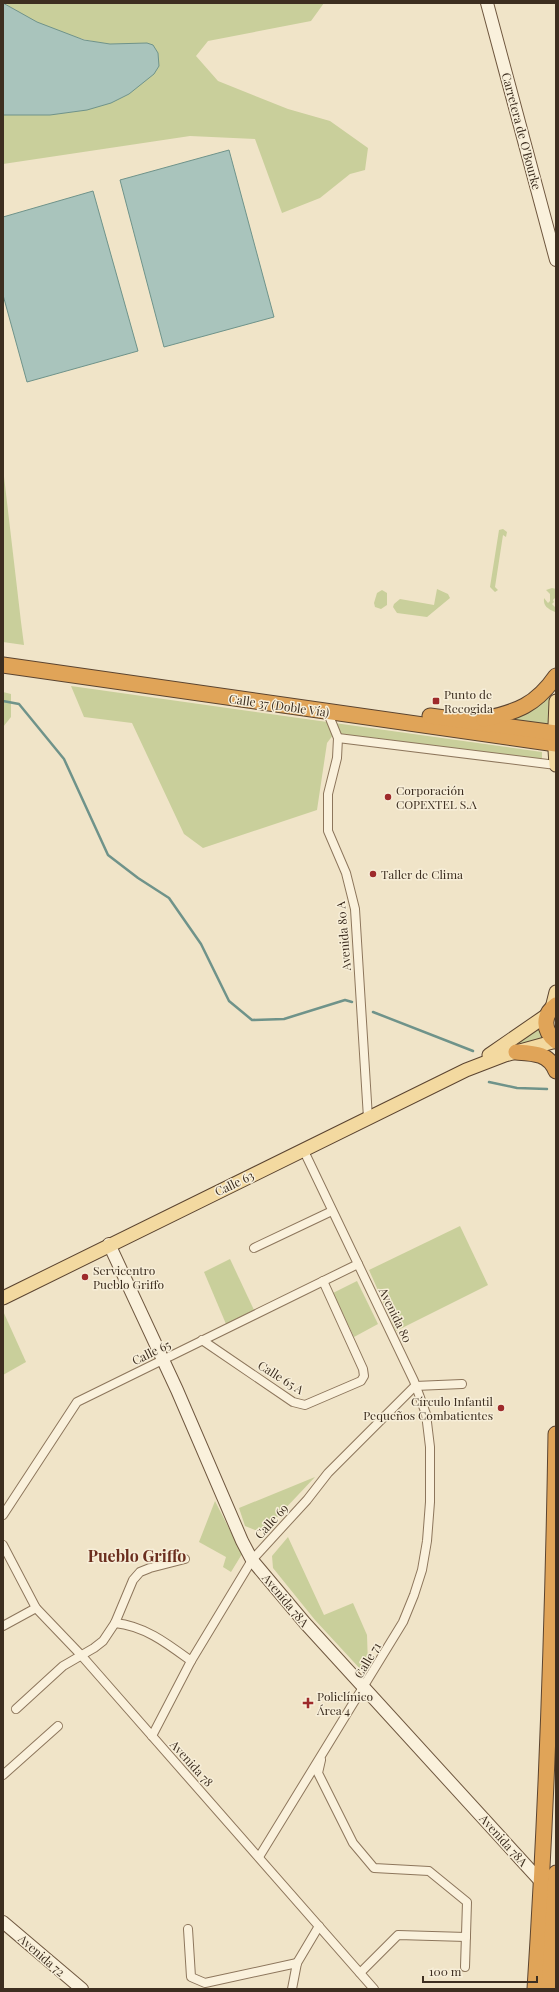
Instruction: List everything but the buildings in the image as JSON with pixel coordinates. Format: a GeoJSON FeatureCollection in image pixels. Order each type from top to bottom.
{"type":"FeatureCollection","features":[{"type":"Feature","properties":{"kind":"highway","name":"Calle 37 (Doble Vía)"},"geometry":{"type":"LineString","coordinates":[[3,655],[324,702],[474,721],[555,729]]}},
{"type":"Feature","properties":{"kind":"highway","name":"Calle 37 (Doble Vía)"},"geometry":{"type":"LineString","coordinates":[[3,665],[327,711],[556,747]]}},
{"type":"Feature","properties":{"kind":"highway"},"geometry":{"type":"LineString","coordinates":[[474,721],[514,712],[526,706],[548,688],[556,676]]}},
{"type":"Feature","properties":{"kind":"highway"},"geometry":{"type":"LineString","coordinates":[[552,1009],[546,1027],[551,1037],[556,1041]]}},
{"type":"Feature","properties":{"kind":"highway"},"geometry":{"type":"LineString","coordinates":[[516,1052],[541,1054],[548,1059],[556,1071]]}},
{"type":"Feature","properties":{"kind":"highway"},"geometry":{"type":"LineString","coordinates":[[535,1989],[542,1882],[550,1674],[556,1434]]}},
{"type":"Feature","properties":{"kind":"highway"},"geometry":{"type":"LineString","coordinates":[[549,1989],[556,1873]]}},
{"type":"Feature","properties":{"kind":"main road"},"geometry":{"type":"LineString","coordinates":[[555,729],[556,701]]}},
{"type":"Feature","properties":{"kind":"main road"},"geometry":{"type":"LineString","coordinates":[[556,747],[556,765]]}},
{"type":"Feature","properties":{"kind":"main road"},"geometry":{"type":"LineString","coordinates":[[552,1009],[556,992]]}},
{"type":"Feature","properties":{"kind":"main road","name":"Calle 63"},"geometry":{"type":"LineString","coordinates":[[466,1070],[502,1047],[552,1009]]}},
{"type":"Feature","properties":{"kind":"main road","name":"Calle 63"},"geometry":{"type":"LineString","coordinates":[[3,1298],[109,1244],[466,1070],[516,1052],[556,1041]]}},
{"type":"Feature","properties":{"kind":"street","name":"Carretera de O'Bourke"},"geometry":{"type":"LineString","coordinates":[[487,3],[556,260]]}},
{"type":"Feature","properties":{"kind":"street"},"geometry":{"type":"LineString","coordinates":[[547,226],[556,235]]}},
{"type":"Feature","properties":{"kind":"street","name":"Avenida 80 A"},"geometry":{"type":"LineString","coordinates":[[327,711],[338,738],[337,758],[328,794],[328,831],[346,872],[355,909],[368,1118]]}},
{"type":"Feature","properties":{"kind":"street"},"geometry":{"type":"LineString","coordinates":[[338,738],[556,765]]}},
{"type":"Feature","properties":{"kind":"street","name":"Avenida 80"},"geometry":{"type":"LineString","coordinates":[[303,1149],[415,1386],[426,1414],[428,1431],[430,1502]]}},
{"type":"Feature","properties":{"kind":"street"},"geometry":{"type":"LineString","coordinates":[[254,1248],[332,1211]]}},
{"type":"Feature","properties":{"kind":"street","name":"Avenida 78A"},"geometry":{"type":"LineString","coordinates":[[109,1244],[163,1360],[242,1541],[252,1560],[305,1623],[555,1896]]}},
{"type":"Feature","properties":{"kind":"street","name":"Calle 65"},"geometry":{"type":"LineString","coordinates":[[3,1515],[77,1402],[358,1264]]}},
{"type":"Feature","properties":{"kind":"street","name":"Calle 65 A"},"geometry":{"type":"LineString","coordinates":[[202,1340],[293,1402],[305,1405],[361,1381],[364,1376],[363,1369],[323,1281]]}},
{"type":"Feature","properties":{"kind":"street"},"geometry":{"type":"LineString","coordinates":[[415,1386],[462,1384]]}},
{"type":"Feature","properties":{"kind":"street","name":"Calle 69"},"geometry":{"type":"LineString","coordinates":[[152,1736],[191,1661],[252,1560],[307,1500],[328,1473],[415,1386]]}},
{"type":"Feature","properties":{"kind":"street","name":"Calle 71"},"geometry":{"type":"LineString","coordinates":[[259,1857],[404,1622],[422,1570],[427,1541],[430,1502]]}},
{"type":"Feature","properties":{"kind":"street","name":"Avenida 78"},"geometry":{"type":"LineString","coordinates":[[3,1545],[36,1608],[81,1655],[374,1989]]}},
{"type":"Feature","properties":{"kind":"street"},"geometry":{"type":"LineString","coordinates":[[16,1709],[56,1672],[103,1641],[116,1623],[133,1580],[140,1572],[185,1559]]}},
{"type":"Feature","properties":{"kind":"street"},"geometry":{"type":"LineString","coordinates":[[3,1626],[36,1608]]}},
{"type":"Feature","properties":{"kind":"street"},"geometry":{"type":"LineString","coordinates":[[116,1623],[127,1624],[147,1632],[167,1643],[191,1661]]}},
{"type":"Feature","properties":{"kind":"street"},"geometry":{"type":"LineString","coordinates":[[3,1775],[58,1726]]}},
{"type":"Feature","properties":{"kind":"street"},"geometry":{"type":"LineString","coordinates":[[322,1756],[318,1773],[353,1843],[374,1868],[430,1871],[467,1902],[465,1967]]}},
{"type":"Feature","properties":{"kind":"street","name":"Avenida 72"},"geometry":{"type":"LineString","coordinates":[[3,1922],[82,1989]]}},
{"type":"Feature","properties":{"kind":"street"},"geometry":{"type":"LineString","coordinates":[[292,1989],[297,1963],[319,1926]]}},
{"type":"Feature","properties":{"kind":"street"},"geometry":{"type":"LineString","coordinates":[[188,1929],[191,1978],[205,1983],[297,1963]]}},
{"type":"Feature","properties":{"kind":"street"},"geometry":{"type":"LineString","coordinates":[[360,1973],[398,1935],[466,1937]]}},
{"type":"Feature","properties":{"kind":"green space"},"geometry":{"type":"Polygon","coordinates":[[[5,3],[324,3],[311,21],[208,41],[196,56],[218,81],[288,109],[330,121],[368,148],[365,170],[350,174],[320,198],[282,213],[255,139],[190,136],[3,164],[3,115],[52,114],[83,110],[114,101],[129,94],[147,43],[115,44],[70,35],[39,24],[14,10],[5,3]]]}},
{"type":"Feature","properties":{"kind":"green space"},"geometry":{"type":"Polygon","coordinates":[[[3,468],[21,622],[24,645],[3,642],[3,468]]]}},
{"type":"Feature","properties":{"kind":"green space"},"geometry":{"type":"Polygon","coordinates":[[[503,529],[507,532],[506,537],[503,535],[495,587],[498,590],[495,592],[490,587],[499,530],[503,529]]]}},
{"type":"Feature","properties":{"kind":"green space"},"geometry":{"type":"Polygon","coordinates":[[[552,588],[556,589],[555,598],[553,600],[554,602],[552,604],[556,608],[555,612],[546,607],[544,603],[544,598],[548,603],[550,601],[550,594],[546,590],[552,588]]]}},
{"type":"Feature","properties":{"kind":"green space"},"geometry":{"type":"Polygon","coordinates":[[[437,589],[448,594],[450,598],[427,617],[397,613],[393,607],[394,604],[400,599],[434,605],[437,589]]]}},
{"type":"Feature","properties":{"kind":"green space"},"geometry":{"type":"Polygon","coordinates":[[[382,590],[387,593],[387,605],[381,609],[375,607],[374,603],[377,593],[382,590]]]}},
{"type":"Feature","properties":{"kind":"green space"},"geometry":{"type":"Polygon","coordinates":[[[71,686],[542,752],[542,762],[333,735],[327,743],[317,810],[203,848],[184,834],[132,723],[84,717],[71,686]]]}},
{"type":"Feature","properties":{"kind":"green space"},"geometry":{"type":"Polygon","coordinates":[[[3,692],[11,694],[11,717],[3,727],[3,692]]]}},
{"type":"Feature","properties":{"kind":"green space"},"geometry":{"type":"Polygon","coordinates":[[[549,694],[549,725],[509,720],[549,694]]]}},
{"type":"Feature","properties":{"kind":"green space"},"geometry":{"type":"Polygon","coordinates":[[[539,1025],[546,1041],[506,1050],[539,1025]]]}},
{"type":"Feature","properties":{"kind":"green space"},"geometry":{"type":"Polygon","coordinates":[[[460,1226],[488,1285],[396,1331],[369,1270],[460,1226]]]}},
{"type":"Feature","properties":{"kind":"green space"},"geometry":{"type":"Polygon","coordinates":[[[230,1259],[254,1310],[226,1324],[204,1272],[230,1259]]]}},
{"type":"Feature","properties":{"kind":"green space"},"geometry":{"type":"Polygon","coordinates":[[[357,1281],[378,1324],[354,1337],[333,1293],[357,1281]]]}},
{"type":"Feature","properties":{"kind":"green space"},"geometry":{"type":"Polygon","coordinates":[[[3,1311],[26,1362],[3,1375],[3,1311]]]}},
{"type":"Feature","properties":{"kind":"green space"},"geometry":{"type":"Polygon","coordinates":[[[315,1477],[265,1530],[255,1530],[245,1526],[239,1508],[315,1477]]]}},
{"type":"Feature","properties":{"kind":"green space"},"geometry":{"type":"Polygon","coordinates":[[[215,1501],[242,1554],[231,1572],[223,1567],[226,1557],[199,1542],[215,1501]]]}},
{"type":"Feature","properties":{"kind":"green space"},"geometry":{"type":"Polygon","coordinates":[[[288,1537],[324,1615],[353,1603],[367,1635],[368,1665],[363,1672],[315,1620],[273,1568],[272,1556],[288,1537]]]}},
{"type":"Feature","properties":{"kind":"water"},"geometry":{"type":"Polygon","coordinates":[[[3,3],[37,22],[84,40],[110,44],[147,43],[153,45],[158,53],[159,66],[154,74],[129,94],[111,103],[87,110],[50,115],[3,115],[3,3]]]}},
{"type":"Feature","properties":{"kind":"water"},"geometry":{"type":"Polygon","coordinates":[[[229,150],[274,317],[164,347],[120,180],[229,150]]]}},
{"type":"Feature","properties":{"kind":"water"},"geometry":{"type":"Polygon","coordinates":[[[93,191],[138,351],[27,382],[3,295],[3,217],[93,191]]]}},
{"type":"Feature","properties":{"kind":"waterway"},"geometry":{"type":"LineString","coordinates":[[3,701],[19,704],[64,759],[108,855],[138,878],[169,898],[201,944],[229,1001],[252,1020],[284,1019],[345,1000],[352,1002]]}},
{"type":"Feature","properties":{"kind":"waterway"},"geometry":{"type":"LineString","coordinates":[[373,1012],[473,1051]]}},
{"type":"Feature","properties":{"kind":"waterway"},"geometry":{"type":"LineString","coordinates":[[489,1082],[517,1088],[547,1089]]}},
{"type":"Feature","properties":{"kind":"place","name":"Punto de Recogida"},"geometry":{"type":"Point","coordinates":[436,701]}},
{"type":"Feature","properties":{"kind":"place","name":"Corporación COPEXTEL S.A"},"geometry":{"type":"Point","coordinates":[388,797]}},
{"type":"Feature","properties":{"kind":"place","name":"Taller de Clima"},"geometry":{"type":"Point","coordinates":[373,874]}},
{"type":"Feature","properties":{"kind":"place","name":"Servicentro Pueblo Griffo"},"geometry":{"type":"Point","coordinates":[85,1277]}},
{"type":"Feature","properties":{"kind":"place","name":"Círculo Infantil Pequeños Combatientes"},"geometry":{"type":"Point","coordinates":[501,1408]}},
{"type":"Feature","properties":{"kind":"place","name":"Policlínico Área 4"},"geometry":{"type":"Point","coordinates":[308,1703]}},
{"type":"Feature","properties":{"kind":"district","name":"Pueblo Griffo"},"geometry":{"type":"Point","coordinates":[137,1555]}}]}
